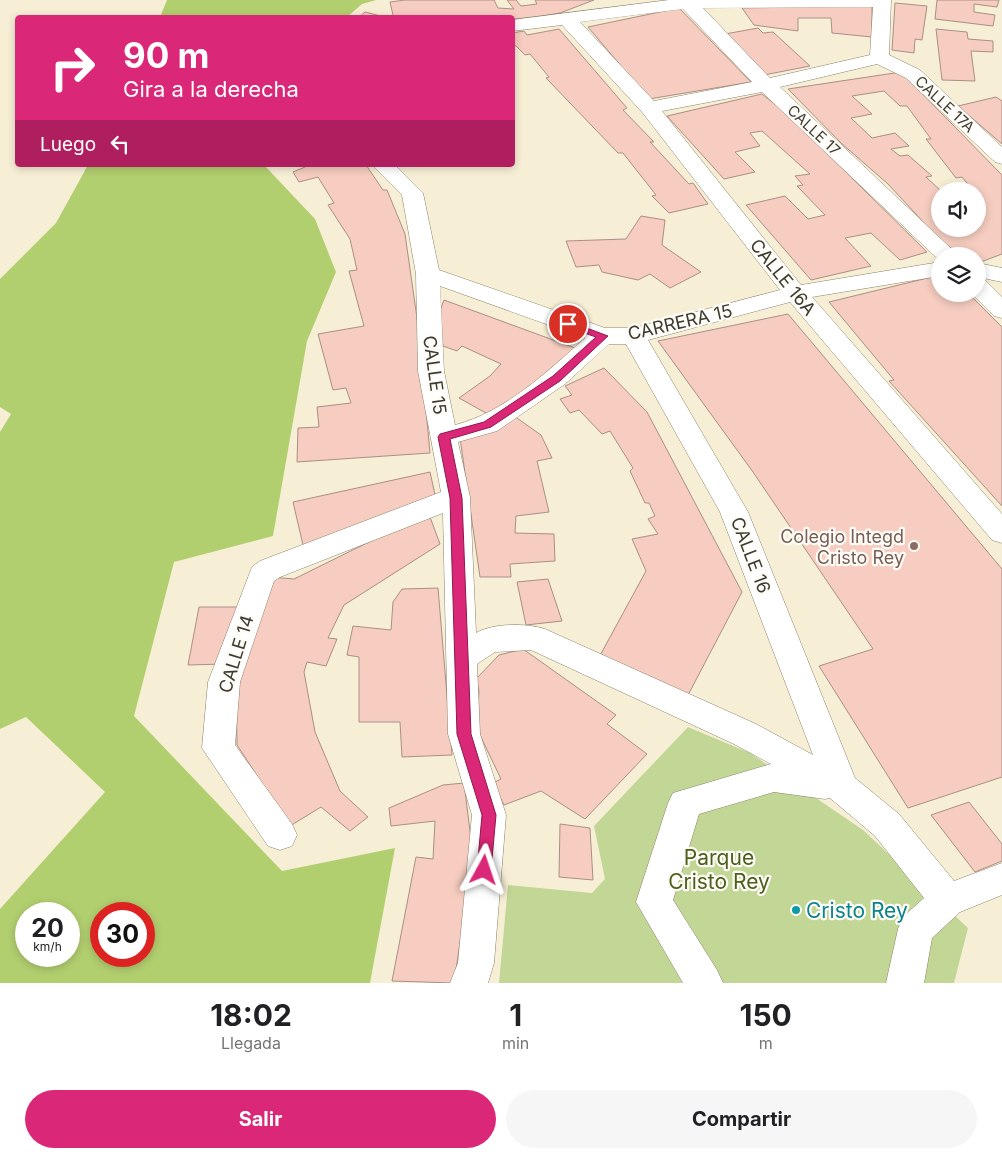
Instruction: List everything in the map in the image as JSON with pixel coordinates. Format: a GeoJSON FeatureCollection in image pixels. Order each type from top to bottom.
{"type":"FeatureCollection","features":[{"type":"Feature","properties":{"kind":"street"},"geometry":{"type":"LineString","coordinates":[[566,19],[604,0]]}},
{"type":"Feature","properties":{"kind":"street"},"geometry":{"type":"LineString","coordinates":[[515,26],[686,2],[881,1],[879,58],[766,85],[649,108]]}},
{"type":"Feature","properties":{"kind":"street","name":"CALLE 17"},"geometry":{"type":"LineString","coordinates":[[686,2],[766,85],[938,247]]}},
{"type":"Feature","properties":{"kind":"street","name":"CALLE 16A"},"geometry":{"type":"LineString","coordinates":[[566,19],[649,108],[795,293],[1002,533]]}},
{"type":"Feature","properties":{"kind":"street","name":"CALLE 17A"},"geometry":{"type":"LineString","coordinates":[[879,58],[913,74],[1002,158]]}},
{"type":"Feature","properties":{"kind":"street","name":"CALLE 15"},"geometry":{"type":"LineString","coordinates":[[384,167],[412,192],[428,274],[431,371],[456,498],[463,658],[464,734],[489,815],[476,963],[468,983]]}},
{"type":"Feature","properties":{"kind":"street"},"geometry":{"type":"LineString","coordinates":[[986,266],[1002,265]]}},
{"type":"Feature","properties":{"kind":"street","name":"CARRERA 15"},"geometry":{"type":"LineString","coordinates":[[428,274],[603,336],[634,336],[795,293],[931,270]]}},
{"type":"Feature","properties":{"kind":"street"},"geometry":{"type":"LineString","coordinates":[[986,272],[1002,275]]}},
{"type":"Feature","properties":{"kind":"street"},"geometry":{"type":"LineString","coordinates":[[986,294],[1002,311]]}},
{"type":"Feature","properties":{"kind":"street"},"geometry":{"type":"LineString","coordinates":[[444,437],[488,425],[556,378],[603,336]]}},
{"type":"Feature","properties":{"kind":"street","name":"CALLE 16"},"geometry":{"type":"LineString","coordinates":[[634,336],[734,512],[842,787]]}},
{"type":"Feature","properties":{"kind":"street","name":"CALLE 14"},"geometry":{"type":"LineString","coordinates":[[280,835],[218,748],[224,682],[262,575],[270,569],[456,498]]}},
{"type":"Feature","properties":{"kind":"street"},"geometry":{"type":"LineString","coordinates":[[463,658],[489,640],[534,638],[745,734],[842,787],[887,825],[947,900]]}},
{"type":"Feature","properties":{"kind":"street"},"geometry":{"type":"LineString","coordinates":[[704,983],[654,902],[684,803],[774,778],[842,787]]}},
{"type":"Feature","properties":{"kind":"street"},"geometry":{"type":"LineString","coordinates":[[905,983],[916,929],[947,900],[1002,879]]}},
{"type":"Feature","properties":{"kind":"green space"},"geometry":{"type":"Polygon","coordinates":[[[167,0],[376,0],[362,4],[349,15],[161,15],[167,0]]]}},
{"type":"Feature","properties":{"kind":"green space"},"geometry":{"type":"Polygon","coordinates":[[[87,167],[266,167],[315,219],[336,272],[307,341],[273,536],[174,562],[134,716],[282,871],[395,848],[370,983],[0,983],[0,909],[105,792],[26,717],[0,729],[0,432],[11,414],[0,407],[0,279],[56,223],[87,167]]]}},
{"type":"Feature","properties":{"kind":"green space","name":"Parque Cristo Rey"},"geometry":{"type":"Polygon","coordinates":[[[688,727],[750,753],[863,830],[968,928],[954,983],[499,983],[508,885],[592,893],[605,879],[594,826],[688,727]]]}},
{"type":"Feature","properties":{"kind":"building"},"geometry":{"type":"Polygon","coordinates":[[[405,0],[494,0],[498,8],[514,9],[507,0],[516,0],[521,6],[537,4],[535,0],[594,0],[560,13],[522,20],[515,19],[515,15],[393,15],[390,2],[405,0]]]}},
{"type":"Feature","properties":{"kind":"building"},"geometry":{"type":"Polygon","coordinates":[[[937,0],[999,0],[997,7],[974,4],[974,12],[995,15],[993,26],[935,19],[937,0]]]}},
{"type":"Feature","properties":{"kind":"building"},"geometry":{"type":"Polygon","coordinates":[[[895,3],[927,6],[922,40],[915,39],[914,53],[892,50],[895,3]]]}},
{"type":"Feature","properties":{"kind":"building"},"geometry":{"type":"Polygon","coordinates":[[[872,6],[872,37],[832,33],[831,18],[798,18],[798,31],[754,25],[742,8],[872,6]]]}},
{"type":"Feature","properties":{"kind":"building"},"geometry":{"type":"Polygon","coordinates":[[[679,8],[751,82],[649,99],[588,27],[679,8]]]}},
{"type":"Feature","properties":{"kind":"building"},"geometry":{"type":"Polygon","coordinates":[[[365,12],[377,15],[362,15],[365,12]]]}},
{"type":"Feature","properties":{"kind":"building"},"geometry":{"type":"Polygon","coordinates":[[[758,28],[763,33],[773,32],[810,66],[764,75],[725,34],[758,28]]]}},
{"type":"Feature","properties":{"kind":"building"},"geometry":{"type":"Polygon","coordinates":[[[559,29],[627,108],[623,110],[654,142],[650,142],[689,184],[693,183],[708,204],[669,213],[652,196],[656,195],[623,153],[618,153],[546,78],[549,77],[530,54],[525,55],[515,45],[515,32],[524,31],[527,35],[559,29]]]}},
{"type":"Feature","properties":{"kind":"building"},"geometry":{"type":"Polygon","coordinates":[[[936,29],[967,32],[968,39],[993,41],[993,52],[971,51],[975,81],[942,80],[936,29]]]}},
{"type":"Feature","properties":{"kind":"building"},"geometry":{"type":"Polygon","coordinates":[[[901,72],[1002,175],[1002,254],[986,260],[986,247],[949,247],[937,237],[986,237],[986,182],[966,182],[962,177],[956,178],[926,139],[931,139],[907,106],[900,106],[884,91],[852,96],[872,114],[851,118],[872,138],[895,133],[909,146],[891,149],[900,156],[908,155],[932,176],[926,177],[931,182],[931,230],[888,184],[841,143],[788,89],[901,72]]]}},
{"type":"Feature","properties":{"kind":"building"},"geometry":{"type":"Polygon","coordinates":[[[762,94],[786,113],[927,252],[900,260],[871,233],[845,238],[871,266],[811,280],[746,205],[785,196],[808,219],[825,215],[797,186],[803,185],[795,176],[810,174],[762,131],[750,133],[760,146],[735,152],[755,172],[724,179],[667,116],[762,94]]]}},
{"type":"Feature","properties":{"kind":"building"},"geometry":{"type":"Polygon","coordinates":[[[996,97],[1002,101],[1002,144],[958,106],[996,97]]]}},
{"type":"Feature","properties":{"kind":"building"},"geometry":{"type":"Polygon","coordinates":[[[305,167],[367,167],[383,190],[387,190],[405,234],[418,325],[430,453],[297,462],[298,428],[319,427],[317,407],[351,403],[346,388],[333,390],[318,334],[364,326],[349,271],[357,270],[350,239],[328,205],[334,203],[318,177],[299,182],[293,172],[305,167]]]}},
{"type":"Feature","properties":{"kind":"building"},"geometry":{"type":"Polygon","coordinates":[[[641,216],[665,220],[662,245],[701,272],[670,288],[650,274],[638,280],[602,272],[599,265],[576,267],[566,241],[626,239],[641,216]]]}},
{"type":"Feature","properties":{"kind":"building"},"geometry":{"type":"Polygon","coordinates":[[[931,277],[931,302],[977,302],[1002,327],[1002,506],[889,381],[894,380],[829,302],[931,277]]]}},
{"type":"Feature","properties":{"kind":"building"},"geometry":{"type":"Polygon","coordinates":[[[444,300],[575,348],[493,417],[459,398],[490,376],[501,364],[462,346],[457,351],[443,346],[439,313],[444,300]]]}},
{"type":"Feature","properties":{"kind":"building"},"geometry":{"type":"Polygon","coordinates":[[[788,314],[1002,569],[1002,777],[908,808],[819,666],[873,649],[753,472],[658,341],[788,314]]]}},
{"type":"Feature","properties":{"kind":"building"},"geometry":{"type":"Polygon","coordinates":[[[604,368],[647,412],[742,592],[687,697],[597,661],[646,571],[632,539],[658,534],[648,519],[655,516],[649,503],[645,503],[630,471],[633,468],[610,431],[602,434],[579,410],[570,413],[560,399],[572,395],[565,386],[604,368]]]}},
{"type":"Feature","properties":{"kind":"building"},"geometry":{"type":"Polygon","coordinates":[[[514,416],[541,435],[552,458],[537,461],[549,512],[516,516],[515,533],[554,534],[555,561],[510,564],[511,577],[480,577],[460,438],[514,416]]]}},
{"type":"Feature","properties":{"kind":"building"},"geometry":{"type":"Polygon","coordinates":[[[430,472],[436,499],[303,545],[293,502],[430,472]]]}},
{"type":"Feature","properties":{"kind":"building"},"geometry":{"type":"Polygon","coordinates":[[[430,517],[440,544],[344,605],[328,638],[337,639],[326,666],[307,662],[304,672],[315,732],[340,791],[368,817],[350,831],[321,807],[290,826],[237,745],[236,677],[270,577],[294,579],[375,539],[430,517]]]}},
{"type":"Feature","properties":{"kind":"building"},"geometry":{"type":"Polygon","coordinates":[[[548,579],[562,621],[526,625],[517,582],[548,579]]]}},
{"type":"Feature","properties":{"kind":"building"},"geometry":{"type":"Polygon","coordinates":[[[438,588],[452,755],[402,757],[400,722],[359,722],[359,657],[347,655],[353,626],[391,630],[393,602],[402,589],[438,588]]]}},
{"type":"Feature","properties":{"kind":"building"},"geometry":{"type":"Polygon","coordinates":[[[199,607],[238,607],[225,664],[188,665],[199,607]]]}},
{"type":"Feature","properties":{"kind":"building"},"geometry":{"type":"Polygon","coordinates":[[[523,649],[616,715],[607,724],[647,754],[585,819],[541,791],[504,805],[493,783],[501,779],[477,729],[479,691],[476,679],[499,655],[523,649]]]}},
{"type":"Feature","properties":{"kind":"building"},"geometry":{"type":"Polygon","coordinates":[[[464,783],[473,855],[454,983],[392,981],[416,857],[433,859],[435,821],[391,826],[389,808],[443,785],[464,783]]]}},
{"type":"Feature","properties":{"kind":"building"},"geometry":{"type":"Polygon","coordinates":[[[969,802],[1002,844],[1002,861],[975,872],[931,815],[969,802]]]}},
{"type":"Feature","properties":{"kind":"building"},"geometry":{"type":"Polygon","coordinates":[[[560,824],[590,828],[593,880],[559,877],[560,824]]]}},
{"type":"Feature","properties":{"kind":"place","name":"Colegio Integd Cristo Rey"},"geometry":{"type":"Point","coordinates":[914,546]}},
{"type":"Feature","properties":{"kind":"place","name":"Cristo Rey"},"geometry":{"type":"Point","coordinates":[796,910]}},
{"type":"Feature","properties":{"kind":"route"},"geometry":{"type":"LineString","coordinates":[[484,870],[489,815],[464,734],[463,658],[456,498],[444,437],[488,425],[556,378],[603,336],[568,324]]}}]}
